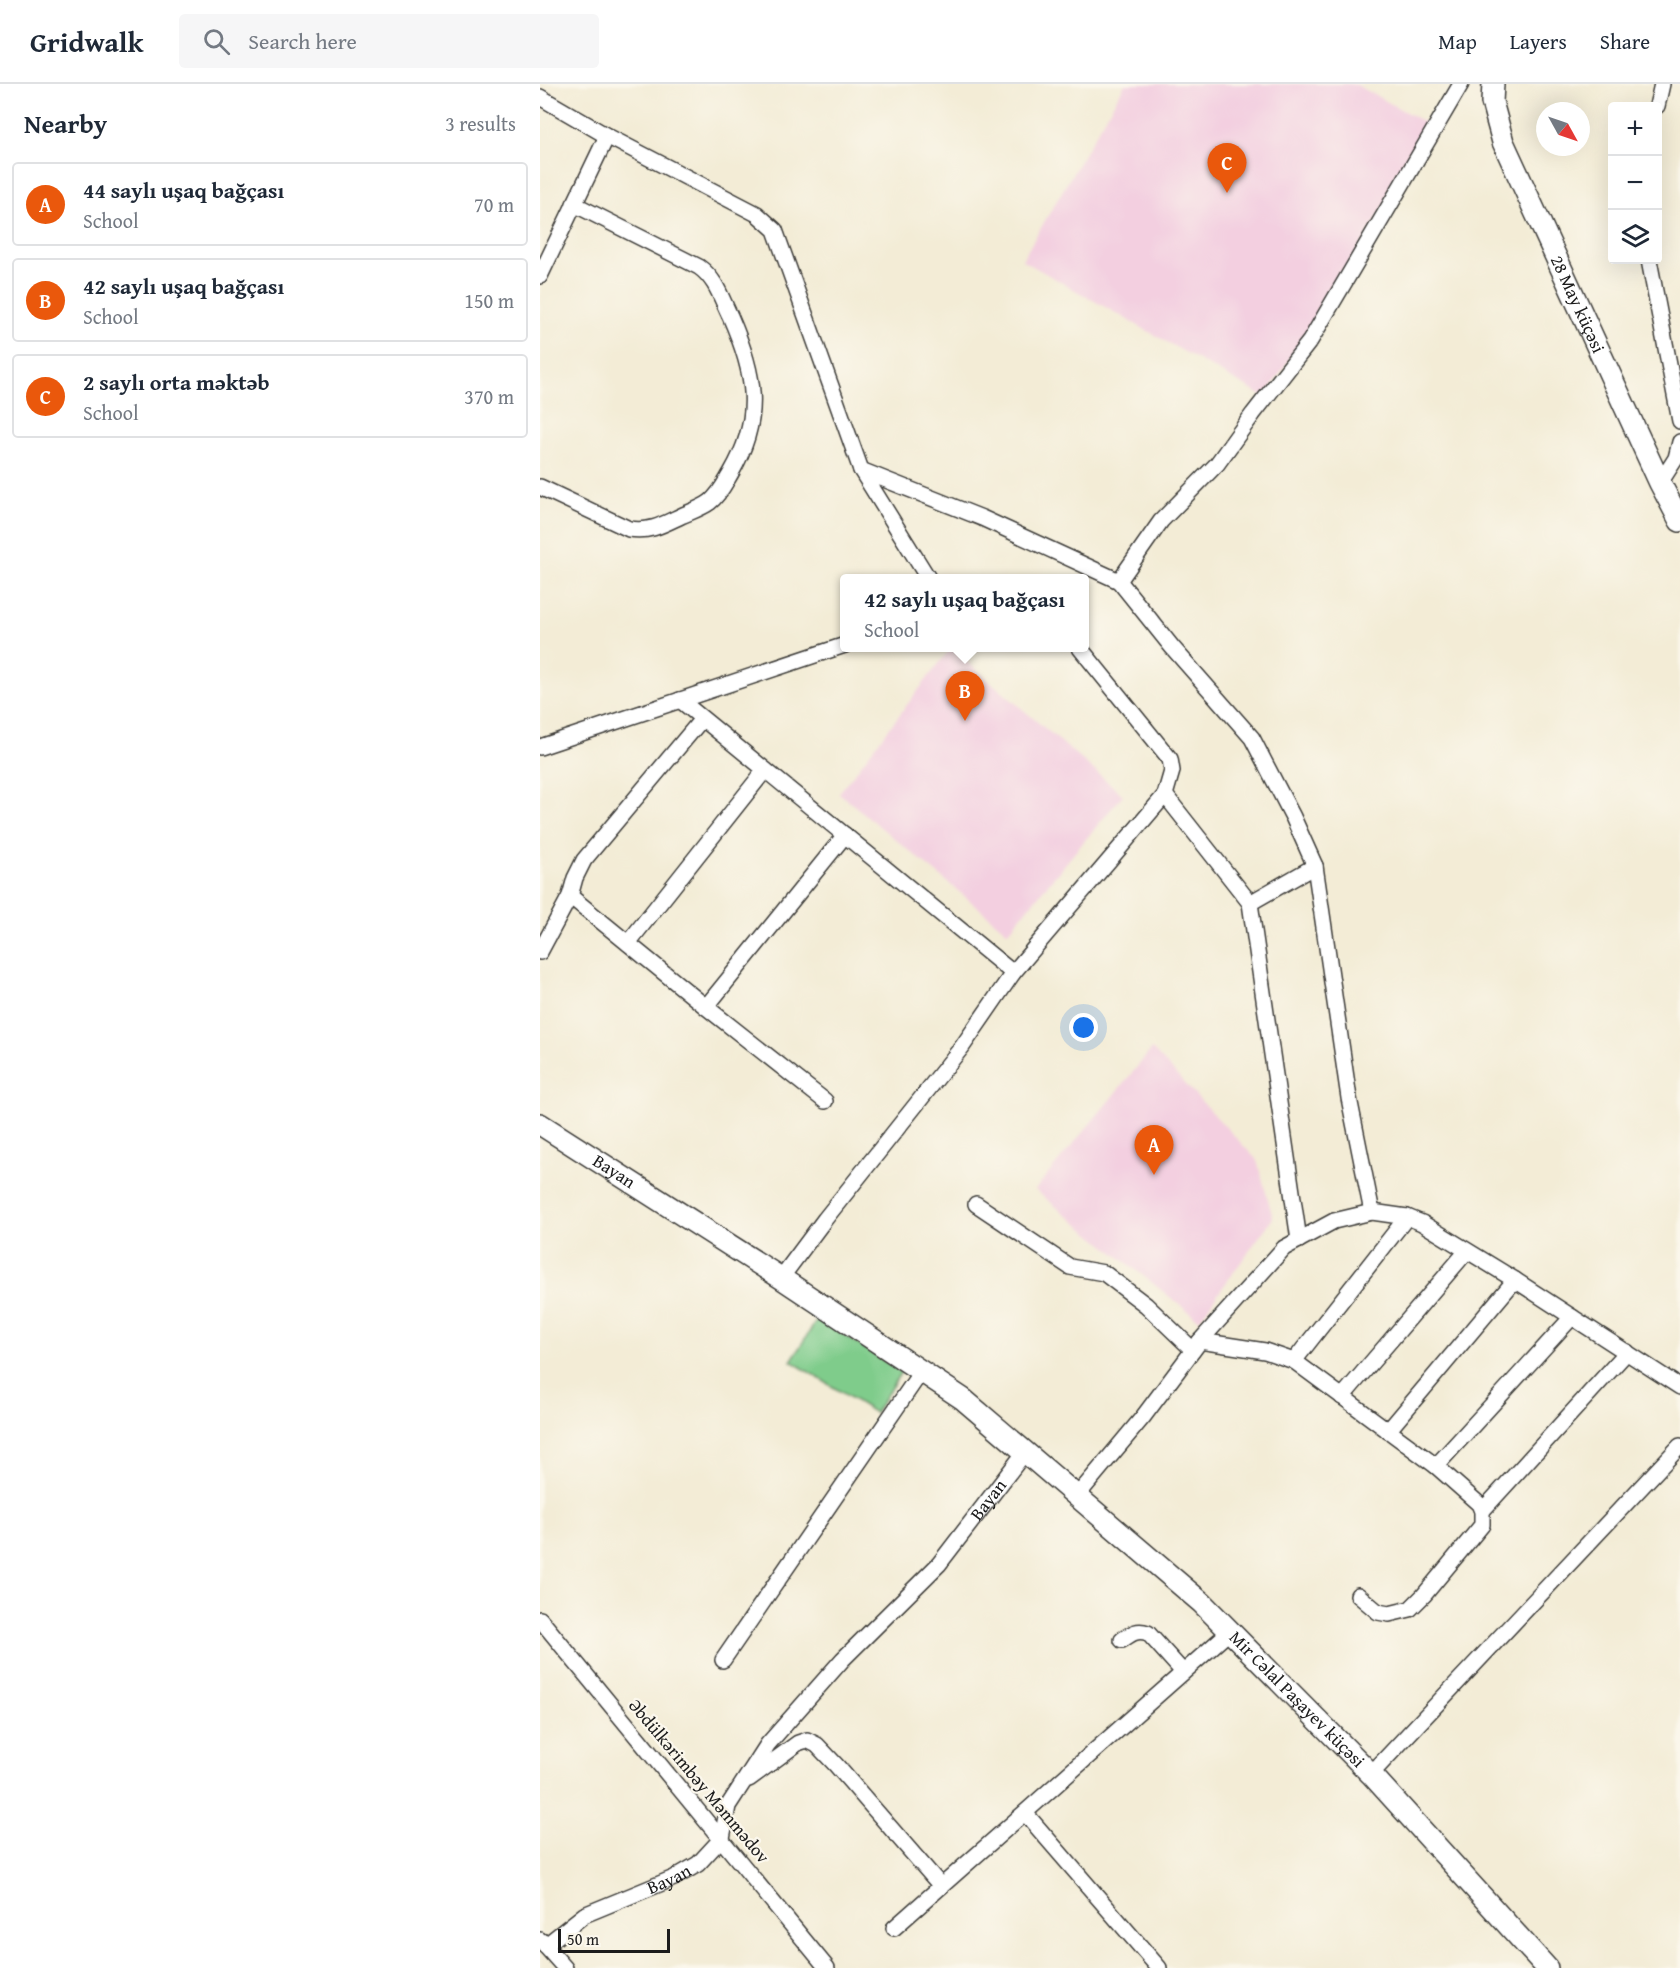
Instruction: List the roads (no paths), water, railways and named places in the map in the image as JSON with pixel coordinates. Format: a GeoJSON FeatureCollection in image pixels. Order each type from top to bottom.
{"type":"FeatureCollection","features":[{"type":"Feature","properties":{"kind":"street"},"geometry":{"type":"LineString","coordinates":[[1119,581],[1161,521],[1217,465],[1253,414],[1310,341],[1461,84]]}},
{"type":"Feature","properties":{"kind":"street","name":"28 May küçəsi"},"geometry":{"type":"LineString","coordinates":[[1493,84],[1492,102],[1503,142],[1660,483],[1680,521]]}},
{"type":"Feature","properties":{"kind":"street"},"geometry":{"type":"LineString","coordinates":[[1658,102],[1662,84]]}},
{"type":"Feature","properties":{"kind":"street"},"geometry":{"type":"LineString","coordinates":[[540,97],[607,136],[757,214],[775,230],[861,470],[925,574]]}},
{"type":"Feature","properties":{"kind":"street"},"geometry":{"type":"LineString","coordinates":[[540,276],[607,136]]}},
{"type":"Feature","properties":{"kind":"street"},"geometry":{"type":"LineString","coordinates":[[540,487],[629,529],[644,531],[658,527],[708,503],[720,491],[743,454],[753,415],[754,397],[740,340],[708,273],[574,204]]}},
{"type":"Feature","properties":{"kind":"street"},"geometry":{"type":"LineString","coordinates":[[1650,264],[1680,421]]}},
{"type":"Feature","properties":{"kind":"street"},"geometry":{"type":"LineString","coordinates":[[1660,483],[1676,458],[1680,442]]}},
{"type":"Feature","properties":{"kind":"street"},"geometry":{"type":"LineString","coordinates":[[861,470],[982,518],[1119,581],[1172,647],[1252,738],[1293,817],[1315,866],[1349,1098],[1372,1212]]}},
{"type":"Feature","properties":{"kind":"street"},"geometry":{"type":"LineString","coordinates":[[540,747],[840,647]]}},
{"type":"Feature","properties":{"kind":"street"},"geometry":{"type":"LineString","coordinates":[[781,1278],[962,1047],[1013,973],[1166,795],[1172,771],[1170,759],[1083,652]]}},
{"type":"Feature","properties":{"kind":"street"},"geometry":{"type":"LineString","coordinates":[[680,700],[1013,973]]}},
{"type":"Feature","properties":{"kind":"street"},"geometry":{"type":"LineString","coordinates":[[542,944],[570,896],[575,878],[584,860],[702,719]]}},
{"type":"Feature","properties":{"kind":"street"},"geometry":{"type":"LineString","coordinates":[[628,943],[765,770]]}},
{"type":"Feature","properties":{"kind":"street"},"geometry":{"type":"LineString","coordinates":[[1166,795],[1250,903],[1299,1240]]}},
{"type":"Feature","properties":{"kind":"street"},"geometry":{"type":"LineString","coordinates":[[706,1007],[845,836]]}},
{"type":"Feature","properties":{"kind":"street"},"geometry":{"type":"LineString","coordinates":[[1250,903],[1315,866]]}},
{"type":"Feature","properties":{"kind":"street"},"geometry":{"type":"LineString","coordinates":[[570,896],[825,1101]]}},
{"type":"Feature","properties":{"kind":"street","name":"Bayan"},"geometry":{"type":"LineString","coordinates":[[540,1124],[781,1278],[963,1399],[1025,1452],[939,1564],[843,1659],[768,1744],[728,1806],[722,1838],[698,1864],[674,1878],[584,1915],[542,1943],[565,1968]]}},
{"type":"Feature","properties":{"kind":"street"},"geometry":{"type":"LineString","coordinates":[[976,1204],[1070,1268],[1104,1273],[1196,1345],[1265,1351],[1294,1361],[1436,1467],[1479,1504],[1482,1511],[1482,1525],[1410,1609],[1389,1614],[1377,1612],[1358,1594]]}},
{"type":"Feature","properties":{"kind":"street"},"geometry":{"type":"LineString","coordinates":[[1077,1496],[1143,1417],[1196,1345],[1284,1248],[1334,1221],[1372,1212],[1407,1217],[1422,1223],[1680,1387]]}},
{"type":"Feature","properties":{"kind":"street"},"geometry":{"type":"LineString","coordinates":[[1294,1361],[1407,1217]]}},
{"type":"Feature","properties":{"kind":"street"},"geometry":{"type":"LineString","coordinates":[[1342,1397],[1467,1251]]}},
{"type":"Feature","properties":{"kind":"street"},"geometry":{"type":"LineString","coordinates":[[1389,1431],[1515,1280]]}},
{"type":"Feature","properties":{"kind":"street"},"geometry":{"type":"LineString","coordinates":[[1436,1467],[1572,1317]]}},
{"type":"Feature","properties":{"kind":"street"},"geometry":{"type":"LineString","coordinates":[[1482,1511],[1627,1353]]}},
{"type":"Feature","properties":{"kind":"street"},"geometry":{"type":"LineString","coordinates":[[723,1660],[921,1372]]}},
{"type":"Feature","properties":{"kind":"street"},"geometry":{"type":"LineString","coordinates":[[1371,1774],[1680,1446]]}},
{"type":"Feature","properties":{"kind":"street","name":"Mir Cəlal Paşayev küçəsi"},"geometry":{"type":"LineString","coordinates":[[1025,1452],[1202,1603],[1371,1774],[1547,1968]]}},
{"type":"Feature","properties":{"kind":"street","name":"Əbdülkərimbəy Məmmədov"},"geometry":{"type":"LineString","coordinates":[[540,1619],[827,1968]]}},
{"type":"Feature","properties":{"kind":"street"},"geometry":{"type":"LineString","coordinates":[[1122,1640],[1140,1630],[1148,1633],[1183,1672]]}},
{"type":"Feature","properties":{"kind":"street"},"geometry":{"type":"LineString","coordinates":[[894,1928],[1229,1632]]}},
{"type":"Feature","properties":{"kind":"street"},"geometry":{"type":"LineString","coordinates":[[740,1786],[798,1743],[807,1740],[817,1745],[836,1765],[941,1886]]}},
{"type":"Feature","properties":{"kind":"street"},"geometry":{"type":"LineString","coordinates":[[1025,1813],[1159,1968]]}},
{"type":"Feature","properties":{"kind":"place","name":"2 saylı orta məktəb"},"geometry":{"type":"Point","coordinates":[1227,193]}},
{"type":"Feature","properties":{"kind":"place","name":"42 saylı uşaq bağçası"},"geometry":{"type":"Point","coordinates":[965,721]}},
{"type":"Feature","properties":{"kind":"place","name":"44 saylı uşaq bağçası"},"geometry":{"type":"Point","coordinates":[1154,1175]}}]}
